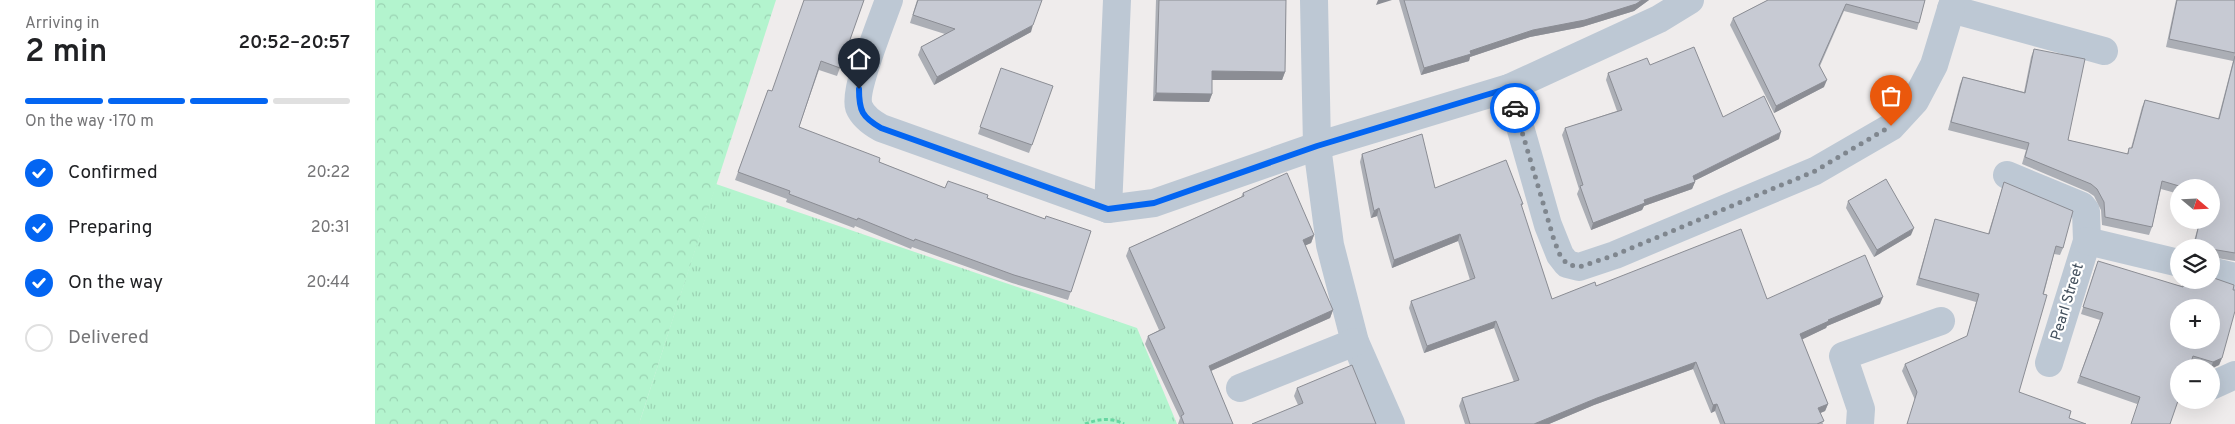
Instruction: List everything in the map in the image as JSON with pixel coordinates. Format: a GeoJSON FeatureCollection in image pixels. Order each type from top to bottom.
{"type":"FeatureCollection","features":[{"type":"Feature","properties":{"kind":"street"},"geometry":{"type":"LineString","coordinates":[[889,0],[859,89],[859,106],[868,120],[881,128],[1108,209],[1154,203],[1317,146],[1509,88],[1659,19],[1690,0]]}},
{"type":"Feature","properties":{"kind":"street"},"geometry":{"type":"LineString","coordinates":[[1108,209],[1117,0]]}},
{"type":"Feature","properties":{"kind":"street"},"geometry":{"type":"LineString","coordinates":[[1314,0],[1317,146],[1330,245],[1355,342],[1391,424]]}},
{"type":"Feature","properties":{"kind":"street"},"geometry":{"type":"LineString","coordinates":[[1509,88],[1549,226],[1560,255],[1567,264],[1579,267],[1615,255],[1815,171],[1891,126],[1915,101],[1934,65],[1953,5],[2104,51]]}},
{"type":"Feature","properties":{"kind":"street","name":"Pearl Street"},"geometry":{"type":"LineString","coordinates":[[2007,174],[2085,208],[2087,241],[2049,363]]}},
{"type":"Feature","properties":{"kind":"street"},"geometry":{"type":"LineString","coordinates":[[2087,241],[2170,261]]}},
{"type":"Feature","properties":{"kind":"street"},"geometry":{"type":"LineString","coordinates":[[2220,273],[2235,277]]}},
{"type":"Feature","properties":{"kind":"street"},"geometry":{"type":"LineString","coordinates":[[1860,424],[1861,409],[1843,356],[1941,321]]}},
{"type":"Feature","properties":{"kind":"street"},"geometry":{"type":"LineString","coordinates":[[1240,388],[1355,342]]}},
{"type":"Feature","properties":{"kind":"street"},"geometry":{"type":"LineString","coordinates":[[2220,382],[2235,375]]}},
{"type":"Feature","properties":{"kind":"path"},"geometry":{"type":"LineString","coordinates":[[1085,424],[1099,419],[1119,421],[1124,424]]}},
{"type":"Feature","properties":{"kind":"green space"},"geometry":{"type":"Polygon","coordinates":[[[375,0],[776,0],[639,424],[375,424],[375,0]]]}},
{"type":"Feature","properties":{"kind":"green space"},"geometry":{"type":"Polygon","coordinates":[[[716,184],[1137,328],[1177,424],[639,424],[716,184]]]}},
{"type":"Feature","properties":{"kind":"building"},"geometry":{"type":"Polygon","coordinates":[[[804,0],[864,0],[840,68],[821,61],[799,127],[880,158],[879,162],[945,188],[948,181],[988,195],[987,198],[1045,219],[1046,216],[1091,231],[1071,292],[1014,275],[915,239],[914,241],[858,218],[857,220],[789,194],[790,191],[738,172],[768,90],[772,91],[804,0]]]}},
{"type":"Feature","properties":{"kind":"building"},"geometry":{"type":"Polygon","coordinates":[[[918,0],[1042,0],[1033,25],[937,77],[921,47],[955,29],[913,15],[918,0]]]}},
{"type":"Feature","properties":{"kind":"building"},"geometry":{"type":"Polygon","coordinates":[[[1159,0],[1286,0],[1285,72],[1212,71],[1212,94],[1156,93],[1159,0]]]}},
{"type":"Feature","properties":{"kind":"building"},"geometry":{"type":"Polygon","coordinates":[[[1404,0],[1642,0],[1636,4],[1585,20],[1533,30],[1470,51],[1471,54],[1424,68],[1404,0]]]}},
{"type":"Feature","properties":{"kind":"building"},"geometry":{"type":"Polygon","coordinates":[[[1768,0],[1925,0],[1919,23],[1846,4],[1819,65],[1827,80],[1776,106],[1733,18],[1768,0]]]}},
{"type":"Feature","properties":{"kind":"building"},"geometry":{"type":"Polygon","coordinates":[[[2177,0],[2235,0],[2235,53],[2169,39],[2177,0]]]}},
{"type":"Feature","properties":{"kind":"building"},"geometry":{"type":"Polygon","coordinates":[[[1694,47],[1723,117],[1764,96],[1781,132],[1693,176],[1695,182],[1644,200],[1645,203],[1593,223],[1580,186],[1583,185],[1565,128],[1622,110],[1608,73],[1647,58],[1650,65],[1694,47]]]}},
{"type":"Feature","properties":{"kind":"building"},"geometry":{"type":"Polygon","coordinates":[[[2034,49],[2085,59],[2068,140],[2128,154],[2129,148],[2132,148],[2145,100],[2219,119],[2235,56],[2235,253],[2220,250],[2220,239],[2196,239],[2198,229],[2220,229],[2220,179],[2170,179],[2170,183],[2162,181],[2152,227],[2105,217],[2104,202],[2097,189],[2091,184],[2025,157],[2029,143],[1951,122],[1963,77],[2025,93],[2034,49]]]}},
{"type":"Feature","properties":{"kind":"building"},"geometry":{"type":"Polygon","coordinates":[[[1001,68],[1053,86],[1032,145],[980,127],[1001,68]]]}},
{"type":"Feature","properties":{"kind":"building"},"geometry":{"type":"Polygon","coordinates":[[[1422,134],[1435,188],[1506,160],[1523,204],[1521,204],[1552,299],[1595,282],[1596,286],[1741,229],[1767,299],[1865,255],[1883,297],[1800,334],[1828,404],[1818,408],[1824,421],[1817,424],[1725,424],[1717,404],[1713,405],[1696,362],[1597,398],[1534,424],[1470,424],[1462,398],[1519,380],[1496,321],[1427,346],[1411,301],[1475,278],[1460,234],[1394,260],[1379,208],[1374,211],[1362,154],[1422,134]]]}},
{"type":"Feature","properties":{"kind":"building"},"geometry":{"type":"Polygon","coordinates":[[[1287,173],[1314,235],[1303,240],[1333,310],[1209,366],[1233,424],[1184,424],[1181,416],[1184,414],[1148,336],[1165,328],[1129,248],[1244,196],[1243,193],[1287,173]]]}},
{"type":"Feature","properties":{"kind":"building"},"geometry":{"type":"Polygon","coordinates":[[[1886,179],[1914,228],[1877,250],[1848,201],[1886,179]]]}},
{"type":"Feature","properties":{"kind":"building"},"geometry":{"type":"Polygon","coordinates":[[[2004,182],[2073,211],[2063,248],[2056,246],[2043,294],[2047,295],[2019,392],[2071,411],[2069,418],[2086,424],[1907,424],[1917,392],[1905,364],[1967,336],[1979,294],[1919,278],[1935,219],[1989,234],[2004,182]]]}},
{"type":"Feature","properties":{"kind":"building"},"geometry":{"type":"Polygon","coordinates":[[[2098,261],[2170,283],[2170,289],[2220,289],[2220,280],[2234,285],[2233,290],[2235,290],[2235,311],[2222,358],[2203,359],[2193,356],[2192,359],[2170,359],[2170,409],[2175,409],[2170,424],[2131,424],[2140,397],[2080,376],[2103,313],[2083,307],[2098,261]]]}},
{"type":"Feature","properties":{"kind":"building"},"geometry":{"type":"Polygon","coordinates":[[[1352,365],[1376,424],[1252,424],[1303,403],[1297,388],[1352,365]]]}},
{"type":"Feature","properties":{"kind":"way so far"},"geometry":{"type":"LineString","coordinates":[[1515,108],[1549,226],[1560,255],[1567,264],[1579,267],[1615,255],[1815,171],[1891,126]]}},
{"type":"Feature","properties":{"kind":"route"},"geometry":{"type":"LineString","coordinates":[[859,89],[859,106],[868,120],[881,128],[1108,209],[1154,203],[1317,146],[1509,88],[1515,108]]}}]}
